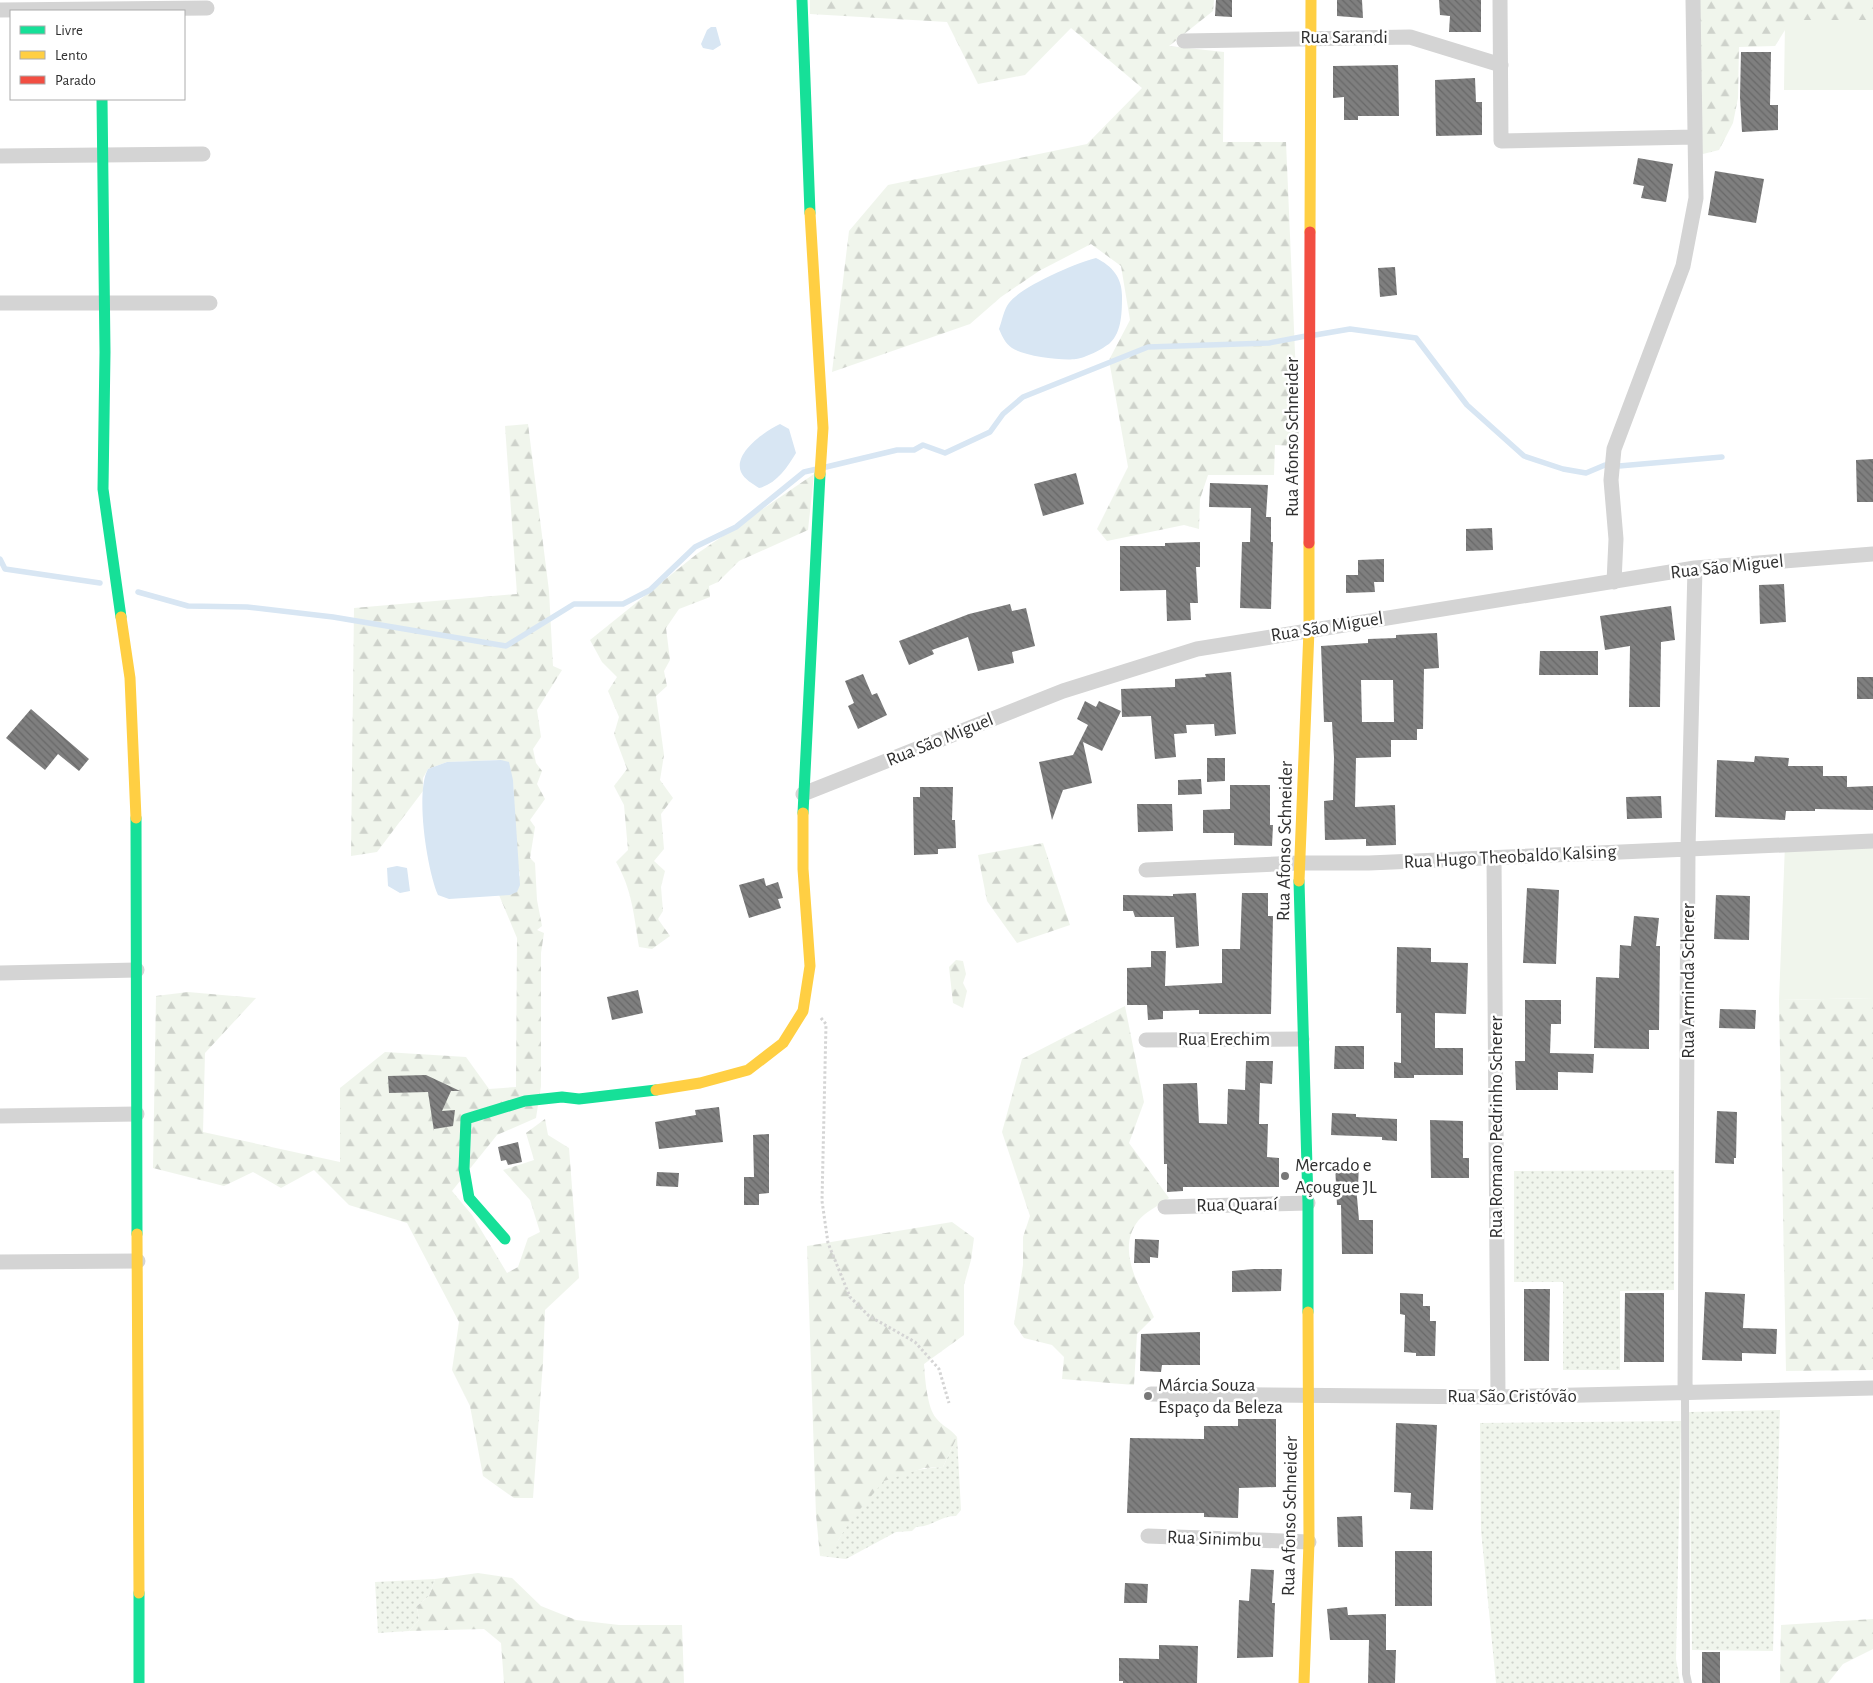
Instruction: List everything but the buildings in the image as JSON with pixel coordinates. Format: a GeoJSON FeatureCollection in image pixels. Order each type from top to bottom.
{"type":"FeatureCollection","features":[{"type":"Feature","properties":{"kind":"street"},"geometry":{"type":"LineString","coordinates":[[505,1239],[469,1198],[464,1169],[466,1119],[525,1101],[562,1097],[579,1099],[636,1093],[700,1083],[748,1070],[783,1043],[803,1011],[806,1000],[810,966],[803,869],[803,794],[823,428],[807,171],[802,0]]}},
{"type":"Feature","properties":{"kind":"street","name":"Rua Afonso Schneider"},"geometry":{"type":"LineString","coordinates":[[1304,1683],[1309,1542],[1310,1396],[1308,1204],[1302,1039],[1300,863],[1309,630],[1311,0]]}},
{"type":"Feature","properties":{"kind":"street"},"geometry":{"type":"LineString","coordinates":[[1500,0],[1502,141],[1695,137]]}},
{"type":"Feature","properties":{"kind":"street"},"geometry":{"type":"LineString","coordinates":[[1614,582],[1616,539],[1611,480],[1614,449],[1683,266],[1696,198],[1693,0]]}},
{"type":"Feature","properties":{"kind":"street"},"geometry":{"type":"LineString","coordinates":[[0,10],[101,7],[207,8]]}},
{"type":"Feature","properties":{"kind":"street","name":"Rua Sarandi"},"geometry":{"type":"LineString","coordinates":[[1184,41],[1312,37],[1410,37],[1501,65]]}},
{"type":"Feature","properties":{"kind":"street"},"geometry":{"type":"LineString","coordinates":[[102,100],[103,490],[130,678],[136,801],[139,1683]]}},
{"type":"Feature","properties":{"kind":"street"},"geometry":{"type":"LineString","coordinates":[[0,156],[203,154]]}},
{"type":"Feature","properties":{"kind":"street"},"geometry":{"type":"LineString","coordinates":[[0,303],[210,303]]}},
{"type":"Feature","properties":{"kind":"street","name":"Rua São Miguel"},"geometry":{"type":"LineString","coordinates":[[803,794],[1064,691],[1197,649],[1695,568],[1873,554]]}},
{"type":"Feature","properties":{"kind":"street","name":"Rua Arminda Scherer"},"geometry":{"type":"LineString","coordinates":[[1685,1394],[1688,849],[1695,568]]}},
{"type":"Feature","properties":{"kind":"street","name":"Rua Hugo Theobaldo Kalsing"},"geometry":{"type":"LineString","coordinates":[[1146,870],[1300,863],[1369,863],[1873,841]]}},
{"type":"Feature","properties":{"kind":"street","name":"Rua Romano Pedrinho Scherer"},"geometry":{"type":"LineString","coordinates":[[1494,858],[1498,1397]]}},
{"type":"Feature","properties":{"kind":"street"},"geometry":{"type":"LineString","coordinates":[[0,973],[137,970]]}},
{"type":"Feature","properties":{"kind":"street","name":"Rua Erechim"},"geometry":{"type":"LineString","coordinates":[[1146,1040],[1302,1039]]}},
{"type":"Feature","properties":{"kind":"street"},"geometry":{"type":"LineString","coordinates":[[0,1116],[137,1114]]}},
{"type":"Feature","properties":{"kind":"street","name":"Rua Quaraí"},"geometry":{"type":"LineString","coordinates":[[1164,1207],[1308,1204]]}},
{"type":"Feature","properties":{"kind":"street"},"geometry":{"type":"LineString","coordinates":[[0,1262],[138,1261]]}},
{"type":"Feature","properties":{"kind":"street","name":"Rua São Cristóvão"},"geometry":{"type":"LineString","coordinates":[[1151,1394],[1498,1397],[1873,1388]]}},
{"type":"Feature","properties":{"kind":"street","name":"Rua Sinimbu"},"geometry":{"type":"LineString","coordinates":[[1148,1536],[1309,1542]]}},
{"type":"Feature","properties":{"kind":"lane"},"geometry":{"type":"LineString","coordinates":[[1685,1394],[1686,1674],[1688,1683]]}},
{"type":"Feature","properties":{"kind":"path"},"geometry":{"type":"LineString","coordinates":[[806,1000],[826,1024],[822,1201],[828,1243],[850,1297],[868,1316],[915,1342],[939,1368],[949,1403]]}},
{"type":"Feature","properties":{"kind":"green space"},"geometry":{"type":"Polygon","coordinates":[[[810,0],[1214,0],[1213,11],[1169,46],[1224,52],[1223,142],[1286,142],[1299,446],[1275,445],[1274,475],[1208,475],[1200,499],[1199,529],[1184,525],[1107,541],[1097,529],[1128,467],[1109,360],[1130,320],[1121,266],[1091,244],[1039,271],[1001,297],[970,324],[832,372],[849,231],[888,185],[1087,144],[1142,88],[1071,28],[1025,75],[978,84],[947,22],[810,14],[810,0]]]}},
{"type":"Feature","properties":{"kind":"green space"},"geometry":{"type":"Polygon","coordinates":[[[1697,0],[1873,0],[1873,20],[1785,20],[1785,30],[1775,46],[1739,47],[1738,98],[1733,123],[1719,150],[1699,155],[1697,0]]]}},
{"type":"Feature","properties":{"kind":"green space"},"geometry":{"type":"Polygon","coordinates":[[[1785,20],[1873,20],[1873,90],[1784,90],[1785,20]]]}},
{"type":"Feature","properties":{"kind":"green space"},"geometry":{"type":"Polygon","coordinates":[[[528,424],[549,591],[553,666],[562,670],[537,710],[541,737],[533,749],[536,763],[542,771],[537,784],[545,799],[530,820],[535,827],[530,858],[535,863],[537,900],[542,926],[537,930],[544,933],[541,953],[541,1086],[536,1118],[497,1135],[452,1191],[472,1215],[507,1273],[518,1267],[528,1238],[540,1232],[530,1200],[503,1170],[534,1160],[526,1133],[545,1119],[548,1135],[569,1148],[579,1278],[545,1310],[533,1498],[514,1498],[483,1476],[470,1406],[452,1370],[459,1322],[407,1223],[349,1205],[314,1170],[281,1188],[253,1172],[224,1186],[153,1168],[156,996],[188,992],[256,998],[205,1053],[203,1132],[340,1162],[340,1088],[385,1052],[466,1057],[489,1089],[516,1087],[517,938],[499,895],[510,895],[520,875],[516,856],[513,780],[501,760],[447,762],[428,769],[423,778],[423,791],[377,852],[351,856],[354,608],[517,594],[505,426],[528,424]]]}},
{"type":"Feature","properties":{"kind":"green space"},"geometry":{"type":"Polygon","coordinates":[[[814,474],[808,530],[739,561],[718,582],[709,586],[710,597],[679,609],[666,628],[670,660],[664,671],[667,686],[656,696],[664,755],[660,780],[673,798],[661,814],[664,849],[654,861],[665,871],[661,887],[663,911],[658,919],[670,936],[652,949],[639,947],[629,893],[616,862],[628,850],[624,805],[614,786],[627,769],[614,734],[619,717],[608,691],[617,677],[602,662],[590,640],[698,553],[814,474]]]}},
{"type":"Feature","properties":{"kind":"green space"},"geometry":{"type":"Polygon","coordinates":[[[1873,842],[1873,998],[1779,1000],[1785,844],[1873,842]]]}},
{"type":"Feature","properties":{"kind":"green space"},"geometry":{"type":"Polygon","coordinates":[[[1043,843],[1070,925],[1017,943],[987,901],[978,855],[1043,843]]]}},
{"type":"Feature","properties":{"kind":"green space"},"geometry":{"type":"Polygon","coordinates":[[[956,960],[963,961],[966,974],[963,983],[967,991],[963,1008],[953,1003],[949,967],[956,960]]]}},
{"type":"Feature","properties":{"kind":"green space"},"geometry":{"type":"Polygon","coordinates":[[[1873,998],[1873,1370],[1786,1371],[1779,1000],[1873,998]]]}},
{"type":"Feature","properties":{"kind":"green space"},"geometry":{"type":"Polygon","coordinates":[[[1125,1006],[1144,1102],[1129,1143],[1169,1198],[1138,1221],[1129,1245],[1132,1270],[1154,1317],[1137,1334],[1134,1385],[1062,1379],[1064,1357],[1052,1345],[1024,1338],[1014,1324],[1023,1265],[1023,1237],[1030,1216],[1002,1132],[1022,1059],[1125,1006]]]}},
{"type":"Feature","properties":{"kind":"green space"},"geometry":{"type":"Polygon","coordinates":[[[1674,1170],[1674,1290],[1620,1291],[1620,1370],[1563,1370],[1563,1282],[1514,1282],[1514,1171],[1674,1170]]]}},
{"type":"Feature","properties":{"kind":"green space"},"geometry":{"type":"Polygon","coordinates":[[[952,1222],[974,1238],[971,1260],[964,1285],[964,1335],[924,1364],[930,1407],[938,1421],[957,1437],[943,1467],[924,1468],[884,1481],[850,1521],[833,1549],[820,1556],[816,1515],[807,1246],[952,1222]]]}},
{"type":"Feature","properties":{"kind":"green space"},"geometry":{"type":"Polygon","coordinates":[[[1780,1410],[1773,1651],[1692,1650],[1689,1412],[1780,1410]]]}},
{"type":"Feature","properties":{"kind":"green space"},"geometry":{"type":"Polygon","coordinates":[[[1681,1421],[1676,1659],[1680,1683],[1496,1683],[1481,1530],[1480,1423],[1681,1421]]]}},
{"type":"Feature","properties":{"kind":"green space"},"geometry":{"type":"Polygon","coordinates":[[[957,1437],[961,1510],[956,1516],[950,1516],[928,1525],[916,1527],[912,1531],[896,1532],[846,1559],[820,1556],[840,1538],[849,1522],[883,1481],[920,1469],[943,1467],[957,1437]]]}},
{"type":"Feature","properties":{"kind":"green space"},"geometry":{"type":"Polygon","coordinates":[[[478,1573],[512,1578],[541,1606],[576,1620],[619,1625],[682,1625],[684,1683],[504,1683],[501,1643],[484,1629],[409,1631],[419,1620],[417,1606],[429,1596],[435,1579],[478,1573]]]}},
{"type":"Feature","properties":{"kind":"green space"},"geometry":{"type":"Polygon","coordinates":[[[435,1579],[429,1596],[417,1606],[419,1620],[409,1631],[378,1633],[375,1582],[435,1579]]]}},
{"type":"Feature","properties":{"kind":"green space"},"geometry":{"type":"Polygon","coordinates":[[[1873,1619],[1873,1649],[1843,1664],[1828,1683],[1780,1683],[1781,1625],[1873,1619]]]}},
{"type":"Feature","properties":{"kind":"water"},"geometry":{"type":"Polygon","coordinates":[[[711,27],[716,27],[721,45],[713,50],[703,48],[701,44],[707,30],[711,27]]]}},
{"type":"Feature","properties":{"kind":"water"},"geometry":{"type":"Polygon","coordinates":[[[1096,258],[1115,273],[1122,289],[1119,327],[1110,343],[1089,355],[1070,359],[1053,359],[1025,353],[1007,344],[999,329],[1007,306],[1016,296],[1050,276],[1096,258]]]}},
{"type":"Feature","properties":{"kind":"water"},"geometry":{"type":"Polygon","coordinates":[[[780,424],[789,429],[796,453],[785,470],[776,479],[759,488],[742,475],[740,465],[742,457],[752,443],[780,424]]]}},
{"type":"Feature","properties":{"kind":"water"},"geometry":{"type":"Polygon","coordinates":[[[501,760],[509,762],[513,780],[520,885],[517,892],[510,895],[449,899],[438,895],[430,868],[424,831],[423,795],[424,780],[428,769],[447,762],[501,760]]]}},
{"type":"Feature","properties":{"kind":"water"},"geometry":{"type":"Polygon","coordinates":[[[397,866],[407,868],[410,891],[400,893],[388,886],[387,868],[397,866]]]}},
{"type":"Feature","properties":{"kind":"waterway"},"geometry":{"type":"LineString","coordinates":[[1315,335],[1350,329],[1416,338],[1467,405],[1524,456],[1563,469],[1586,473],[1605,465]]}},
{"type":"Feature","properties":{"kind":"waterway"},"geometry":{"type":"LineString","coordinates":[[826,467],[897,450],[914,450],[923,445],[945,453],[990,432],[1003,414],[1023,397],[1148,347],[1269,343],[1306,336]]}},
{"type":"Feature","properties":{"kind":"waterway"},"geometry":{"type":"LineString","coordinates":[[1619,466],[1722,457]]}},
{"type":"Feature","properties":{"kind":"waterway"},"geometry":{"type":"LineString","coordinates":[[138,592],[188,606],[247,607],[333,617],[506,646],[574,604],[623,604],[650,590],[695,547],[736,527],[804,472],[817,469]]}},
{"type":"Feature","properties":{"kind":"waterway"},"geometry":{"type":"LineString","coordinates":[[0,559],[5,569],[100,583]]}},
{"type":"Feature","properties":{"kind":"traffic: fast"},"geometry":{"type":"LineString","coordinates":[[802,0],[810,213]]}},
{"type":"Feature","properties":{"kind":"traffic: fast"},"geometry":{"type":"LineString","coordinates":[[102,100],[105,352],[103,489],[121,617]]}},
{"type":"Feature","properties":{"kind":"traffic: fast"},"geometry":{"type":"LineString","coordinates":[[803,813],[820,474]]}},
{"type":"Feature","properties":{"kind":"traffic: fast"},"geometry":{"type":"LineString","coordinates":[[136,818],[137,1234]]}},
{"type":"Feature","properties":{"kind":"traffic: fast"},"geometry":{"type":"LineString","coordinates":[[1299,881],[1308,1203],[1308,1312]]}},
{"type":"Feature","properties":{"kind":"traffic: fast"},"geometry":{"type":"LineString","coordinates":[[505,1239],[469,1198],[464,1169],[466,1119],[525,1101],[562,1097],[579,1099],[656,1090]]}},
{"type":"Feature","properties":{"kind":"traffic: fast"},"geometry":{"type":"LineString","coordinates":[[139,1593],[139,1683]]}},
{"type":"Feature","properties":{"kind":"traffic: slow"},"geometry":{"type":"LineString","coordinates":[[1310,232],[1311,0]]}},
{"type":"Feature","properties":{"kind":"traffic: slow"},"geometry":{"type":"LineString","coordinates":[[810,213],[823,428],[820,474]]}},
{"type":"Feature","properties":{"kind":"traffic: slow"},"geometry":{"type":"LineString","coordinates":[[1299,881],[1309,630],[1309,543]]}},
{"type":"Feature","properties":{"kind":"traffic: slow"},"geometry":{"type":"LineString","coordinates":[[121,617],[130,678],[136,818]]}},
{"type":"Feature","properties":{"kind":"traffic: slow"},"geometry":{"type":"LineString","coordinates":[[656,1090],[700,1083],[748,1070],[783,1043],[803,1011],[810,966],[803,869],[803,813]]}},
{"type":"Feature","properties":{"kind":"traffic: slow"},"geometry":{"type":"LineString","coordinates":[[137,1234],[139,1593]]}},
{"type":"Feature","properties":{"kind":"traffic: slow"},"geometry":{"type":"LineString","coordinates":[[1304,1683],[1309,1542],[1308,1312]]}},
{"type":"Feature","properties":{"kind":"traffic: jam"},"geometry":{"type":"LineString","coordinates":[[1309,543],[1310,232]]}},
{"type":"Feature","properties":{"kind":"place","name":"Mercado e Açougue JL"},"geometry":{"type":"Point","coordinates":[1285,1176]}},
{"type":"Feature","properties":{"kind":"place","name":"Márcia Souza Espaço da Beleza"},"geometry":{"type":"Point","coordinates":[1148,1396]}}]}
